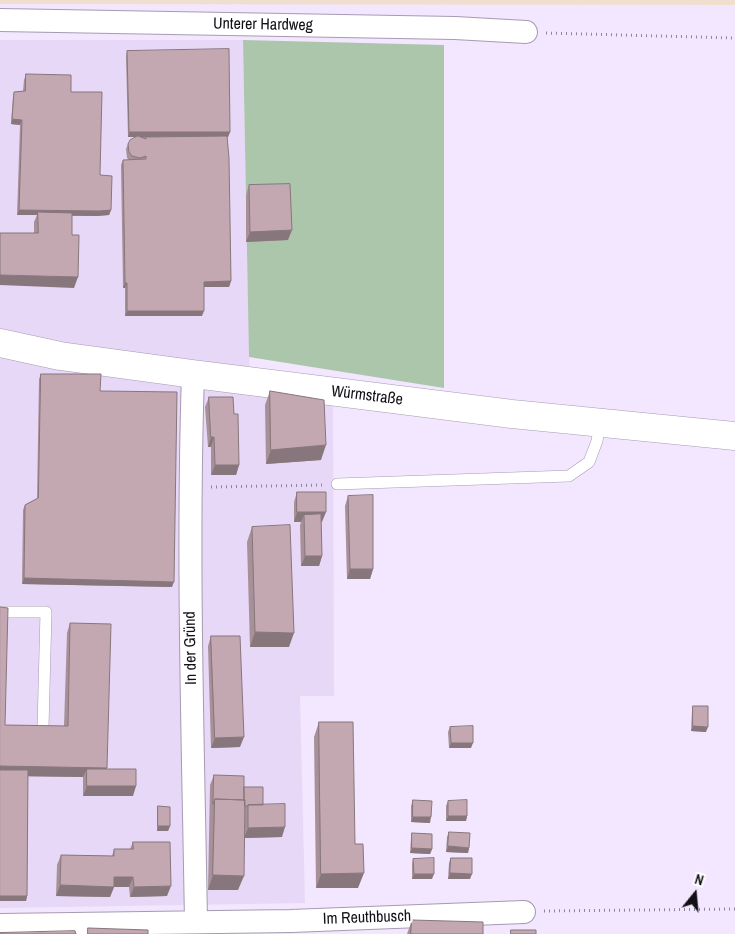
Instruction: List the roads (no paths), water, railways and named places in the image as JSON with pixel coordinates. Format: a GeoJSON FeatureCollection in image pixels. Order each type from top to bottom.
{"type":"FeatureCollection","features":[{"type":"Feature","properties":{"kind":"street","name":"Unterer Hardweg"},"geometry":{"type":"LineString","coordinates":[[0,20],[455,28],[526,32]]}},
{"type":"Feature","properties":{"kind":"street","name":"Würmstraße"},"geometry":{"type":"LineString","coordinates":[[0,343],[60,356],[194,374],[512,414],[735,436]]}},
{"type":"Feature","properties":{"kind":"street","name":"In der Gründ"},"geometry":{"type":"LineString","coordinates":[[194,374],[190,487],[190,563],[196,922]]}},
{"type":"Feature","properties":{"kind":"street","name":"Im Reuthbusch"},"geometry":{"type":"LineString","coordinates":[[0,925],[291,921],[524,912]]}},
{"type":"Feature","properties":{"kind":"lane"},"geometry":{"type":"LineString","coordinates":[[337,484],[569,476],[590,462],[597,441],[600,423]]}},
{"type":"Feature","properties":{"kind":"lane"},"geometry":{"type":"LineString","coordinates":[[0,612],[46,612],[43,728]]}}]}
